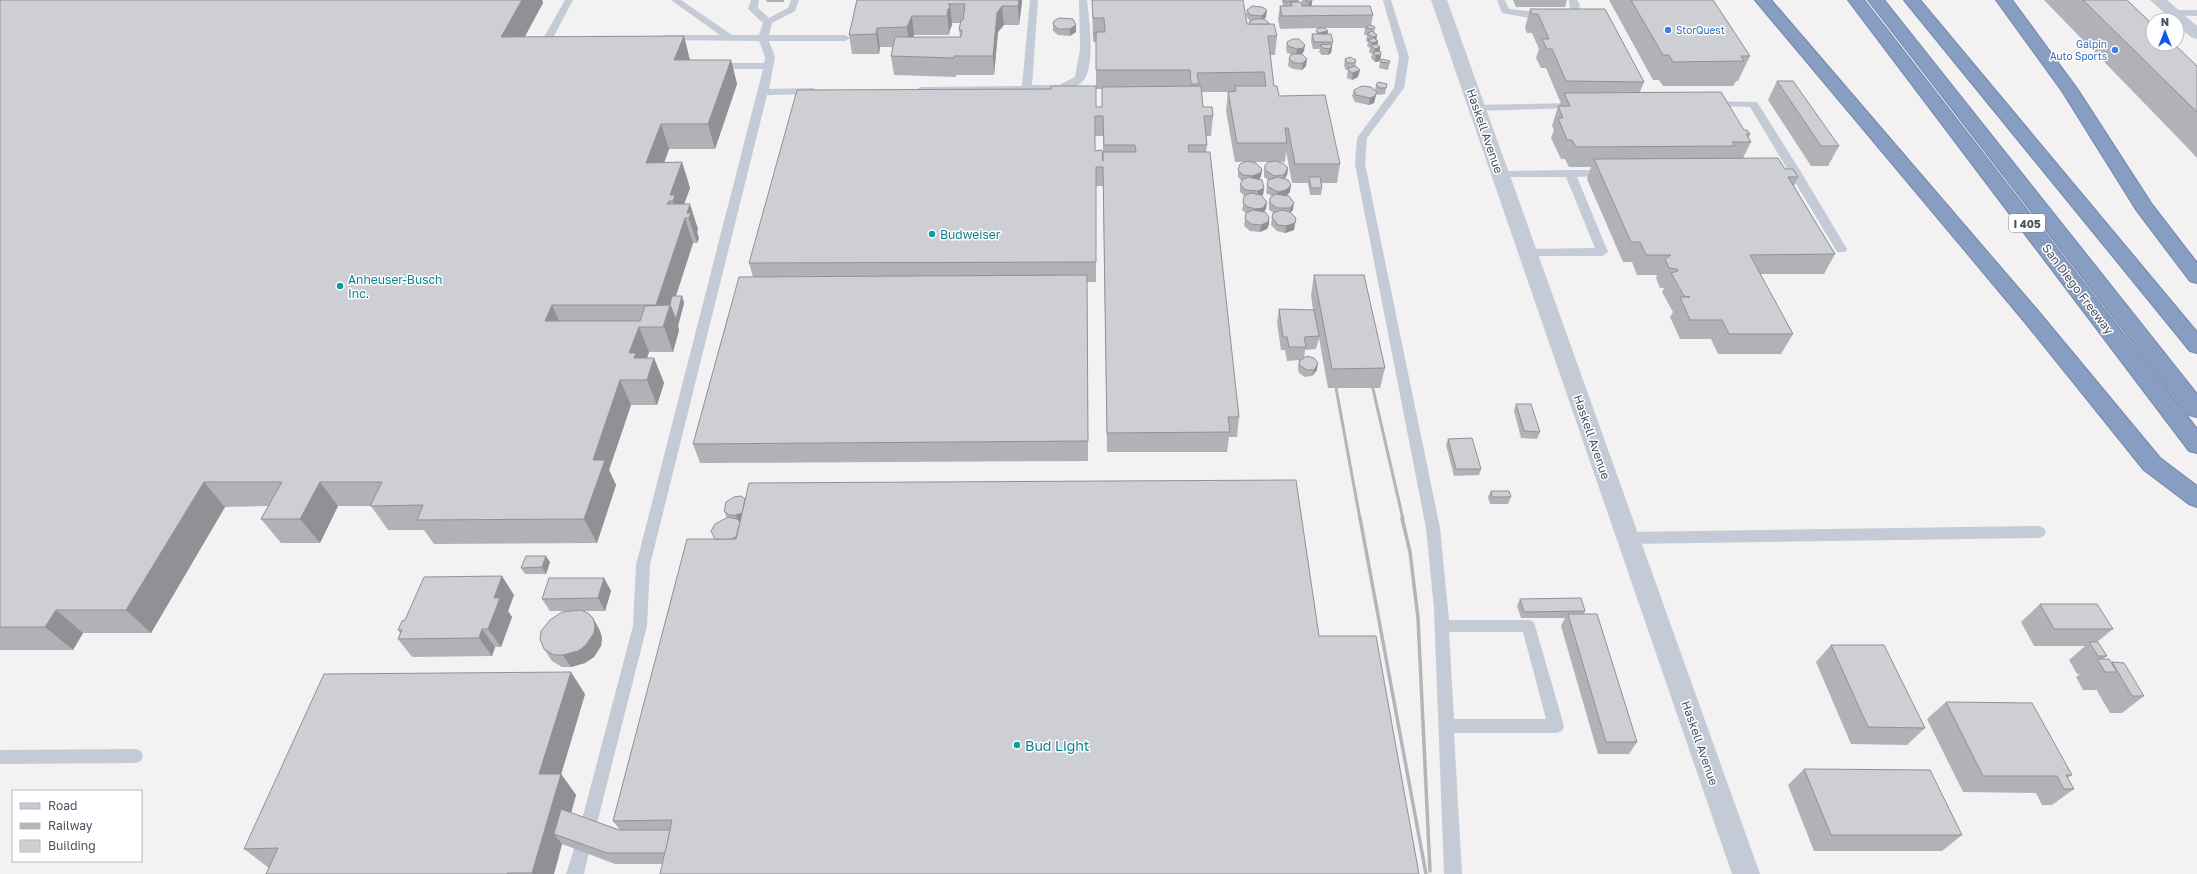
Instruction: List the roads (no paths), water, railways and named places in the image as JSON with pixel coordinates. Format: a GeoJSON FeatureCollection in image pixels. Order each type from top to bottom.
{"type":"FeatureCollection","features":[{"type":"Feature","properties":{"kind":"highway"},"geometry":{"type":"LineString","coordinates":[[1763,0],[2031,316],[2152,464],[2197,498]]}},
{"type":"Feature","properties":{"kind":"highway","name":"San Diego Freeway"},"geometry":{"type":"LineString","coordinates":[[1856,0],[2197,445]]}},
{"type":"Feature","properties":{"kind":"highway"},"geometry":{"type":"LineString","coordinates":[[1876,0],[2197,409]]}},
{"type":"Feature","properties":{"kind":"highway"},"geometry":{"type":"LineString","coordinates":[[1886,0],[2197,390]]}},
{"type":"Feature","properties":{"kind":"highway"},"geometry":{"type":"LineString","coordinates":[[1912,0],[2197,346]]}},
{"type":"Feature","properties":{"kind":"highway"},"geometry":{"type":"LineString","coordinates":[[2004,0],[2070,90],[2144,207],[2197,276]]}},
{"type":"Feature","properties":{"kind":"street","name":"Haskell Avenue"},"geometry":{"type":"LineString","coordinates":[[1439,0],[1746,874]]}},
{"type":"Feature","properties":{"kind":"street"},"geometry":{"type":"LineString","coordinates":[[2158,0],[2171,12]]}},
{"type":"Feature","properties":{"kind":"street"},"geometry":{"type":"LineString","coordinates":[[2185,21],[2194,26]]}},
{"type":"Feature","properties":{"kind":"lane"},"geometry":{"type":"LineString","coordinates":[[569,0],[548,39],[572,39]]}},
{"type":"Feature","properties":{"kind":"lane"},"geometry":{"type":"LineString","coordinates":[[674,0],[730,38]]}},
{"type":"Feature","properties":{"kind":"lane"},"geometry":{"type":"LineString","coordinates":[[755,0],[752,9],[768,22]]}},
{"type":"Feature","properties":{"kind":"lane"},"geometry":{"type":"LineString","coordinates":[[588,827],[640,626],[643,565],[763,92],[770,57],[763,38],[768,22],[792,9],[795,0]]}},
{"type":"Feature","properties":{"kind":"lane"},"geometry":{"type":"LineString","coordinates":[[1027,88],[1034,0]]}},
{"type":"Feature","properties":{"kind":"lane"},"geometry":{"type":"LineString","coordinates":[[911,90],[1060,88],[1073,84],[1081,76],[1085,42],[1083,0]]}},
{"type":"Feature","properties":{"kind":"lane"},"geometry":{"type":"LineString","coordinates":[[1387,0],[1404,57],[1400,88],[1362,138],[1360,164],[1434,528],[1442,626],[1453,874]]}},
{"type":"Feature","properties":{"kind":"lane"},"geometry":{"type":"LineString","coordinates":[[1500,0],[1505,11],[1511,13],[1562,14],[1574,11],[1575,6],[1572,0]]}},
{"type":"Feature","properties":{"kind":"lane"},"geometry":{"type":"LineString","coordinates":[[2185,13],[2197,13]]}},
{"type":"Feature","properties":{"kind":"lane"},"geometry":{"type":"LineString","coordinates":[[659,38],[844,38]]}},
{"type":"Feature","properties":{"kind":"lane"},"geometry":{"type":"LineString","coordinates":[[706,66],[768,66]]}},
{"type":"Feature","properties":{"kind":"lane"},"geometry":{"type":"LineString","coordinates":[[763,92],[825,91]]}},
{"type":"Feature","properties":{"kind":"lane"},"geometry":{"type":"LineString","coordinates":[[1698,105],[1753,104],[1796,172],[1841,249]]}},
{"type":"Feature","properties":{"kind":"lane"},"geometry":{"type":"LineString","coordinates":[[1476,108],[1588,106]]}},
{"type":"Feature","properties":{"kind":"lane"},"geometry":{"type":"LineString","coordinates":[[1780,172],[1796,172]]}},
{"type":"Feature","properties":{"kind":"lane"},"geometry":{"type":"LineString","coordinates":[[1528,253],[1602,252],[1570,173]]}},
{"type":"Feature","properties":{"kind":"lane"},"geometry":{"type":"LineString","coordinates":[[1500,174],[1617,173]]}},
{"type":"Feature","properties":{"kind":"lane"},"geometry":{"type":"LineString","coordinates":[[1628,538],[2039,532]]}},
{"type":"Feature","properties":{"kind":"lane"},"geometry":{"type":"LineString","coordinates":[[1442,626],[1529,626],[1556,726],[1446,726]]}},
{"type":"Feature","properties":{"kind":"lane"},"geometry":{"type":"LineString","coordinates":[[0,757],[135,756]]}},
{"type":"Feature","properties":{"kind":"lane"},"geometry":{"type":"LineString","coordinates":[[575,874],[581,852]]}},
{"type":"Feature","properties":{"kind":"railway"},"geometry":{"type":"LineString","coordinates":[[1370,376],[1403,519]]}},
{"type":"Feature","properties":{"kind":"railway"},"geometry":{"type":"LineString","coordinates":[[1334,377],[1360,519]]}},
{"type":"Feature","properties":{"kind":"railway"},"geometry":{"type":"LineString","coordinates":[[1360,518],[1426,874]]}},
{"type":"Feature","properties":{"kind":"railway"},"geometry":{"type":"LineString","coordinates":[[1402,518],[1410,552],[1418,618],[1430,871]]}},
{"type":"Feature","properties":{"kind":"place","name":"StorQuest"},"geometry":{"type":"Point","coordinates":[1668,30]}},
{"type":"Feature","properties":{"kind":"place","name":"Galpin Auto Sports"},"geometry":{"type":"Point","coordinates":[2115,50]}},
{"type":"Feature","properties":{"kind":"place","name":"Budweiser"},"geometry":{"type":"Point","coordinates":[932,234]}},
{"type":"Feature","properties":{"kind":"place","name":"Anheuser-Busch Inc."},"geometry":{"type":"Point","coordinates":[340,286]}},
{"type":"Feature","properties":{"kind":"place","name":"Bud Light"},"geometry":{"type":"Point","coordinates":[1017,745]}}]}
